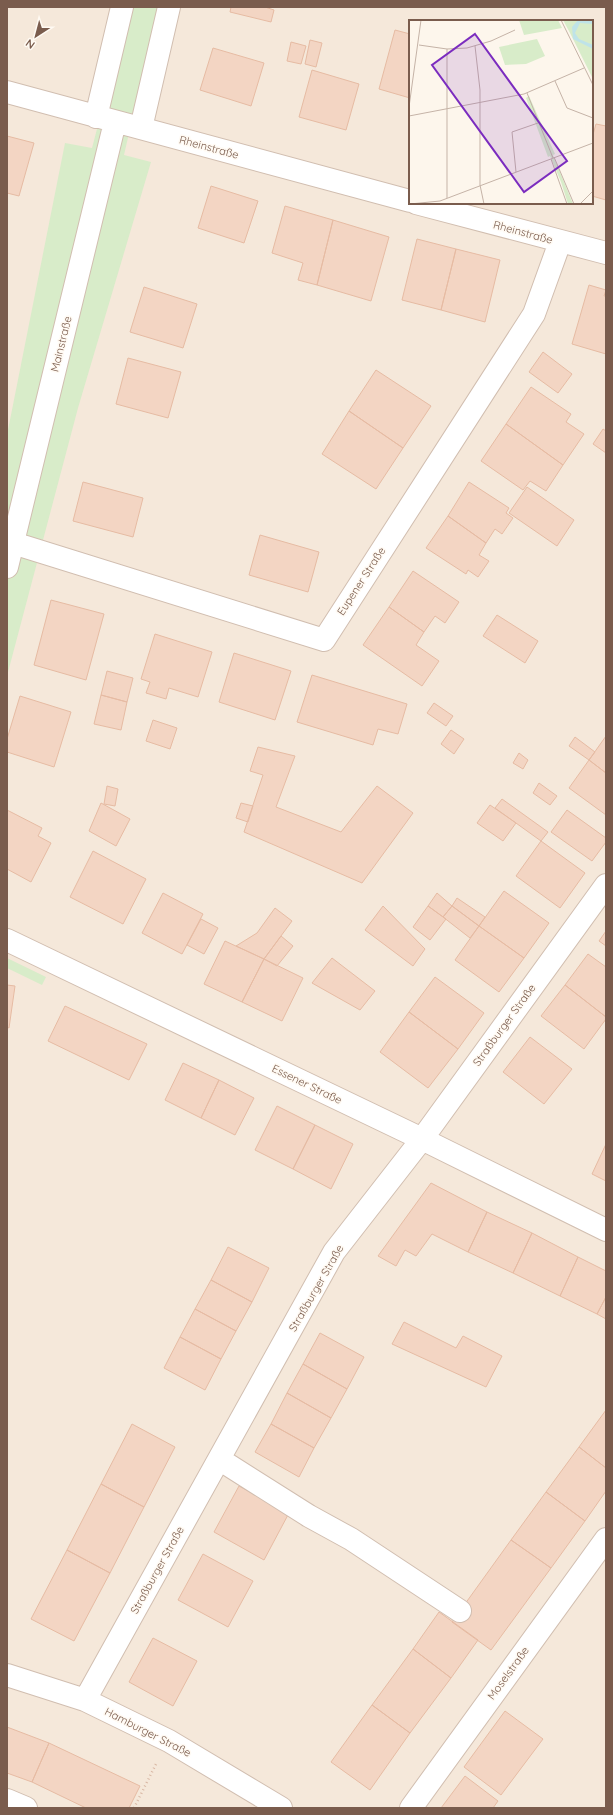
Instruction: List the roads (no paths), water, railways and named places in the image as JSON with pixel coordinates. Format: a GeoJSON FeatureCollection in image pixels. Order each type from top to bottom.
{"type":"FeatureCollection","features":[{"type":"Feature","properties":{"kind":"street","name":"Mainstraße"},"geometry":{"type":"LineString","coordinates":[[7,567],[106,119],[122,7]]}},
{"type":"Feature","properties":{"kind":"street"},"geometry":{"type":"LineString","coordinates":[[141,128],[169,7]]}},
{"type":"Feature","properties":{"kind":"street","name":"Rheinstraße"},"geometry":{"type":"LineString","coordinates":[[7,92],[409,201]]}},
{"type":"Feature","properties":{"kind":"street","name":"Rheinstraße"},"geometry":{"type":"LineString","coordinates":[[420,204],[606,253]]}},
{"type":"Feature","properties":{"kind":"street","name":"Eupener Straße"},"geometry":{"type":"LineString","coordinates":[[13,543],[324,640],[534,314],[560,242]]}},
{"type":"Feature","properties":{"kind":"street","name":"Straßburger Straße"},"geometry":{"type":"LineString","coordinates":[[85,1700],[334,1252],[422,1139],[606,885]]}},
{"type":"Feature","properties":{"kind":"street","name":"Essener Straße"},"geometry":{"type":"LineString","coordinates":[[7,940],[422,1139],[606,1230]]}},
{"type":"Feature","properties":{"kind":"street"},"geometry":{"type":"LineString","coordinates":[[219,1459],[310,1516],[351,1538],[460,1611]]}},
{"type":"Feature","properties":{"kind":"street","name":"Moselstraße"},"geometry":{"type":"LineString","coordinates":[[411,1808],[606,1539]]}},
{"type":"Feature","properties":{"kind":"street","name":"Hamburger Straße"},"geometry":{"type":"LineString","coordinates":[[7,1675],[85,1700],[169,1741],[281,1808]]}},
{"type":"Feature","properties":{"kind":"street"},"geometry":{"type":"LineString","coordinates":[[7,1800],[26,1808]]}}]}
